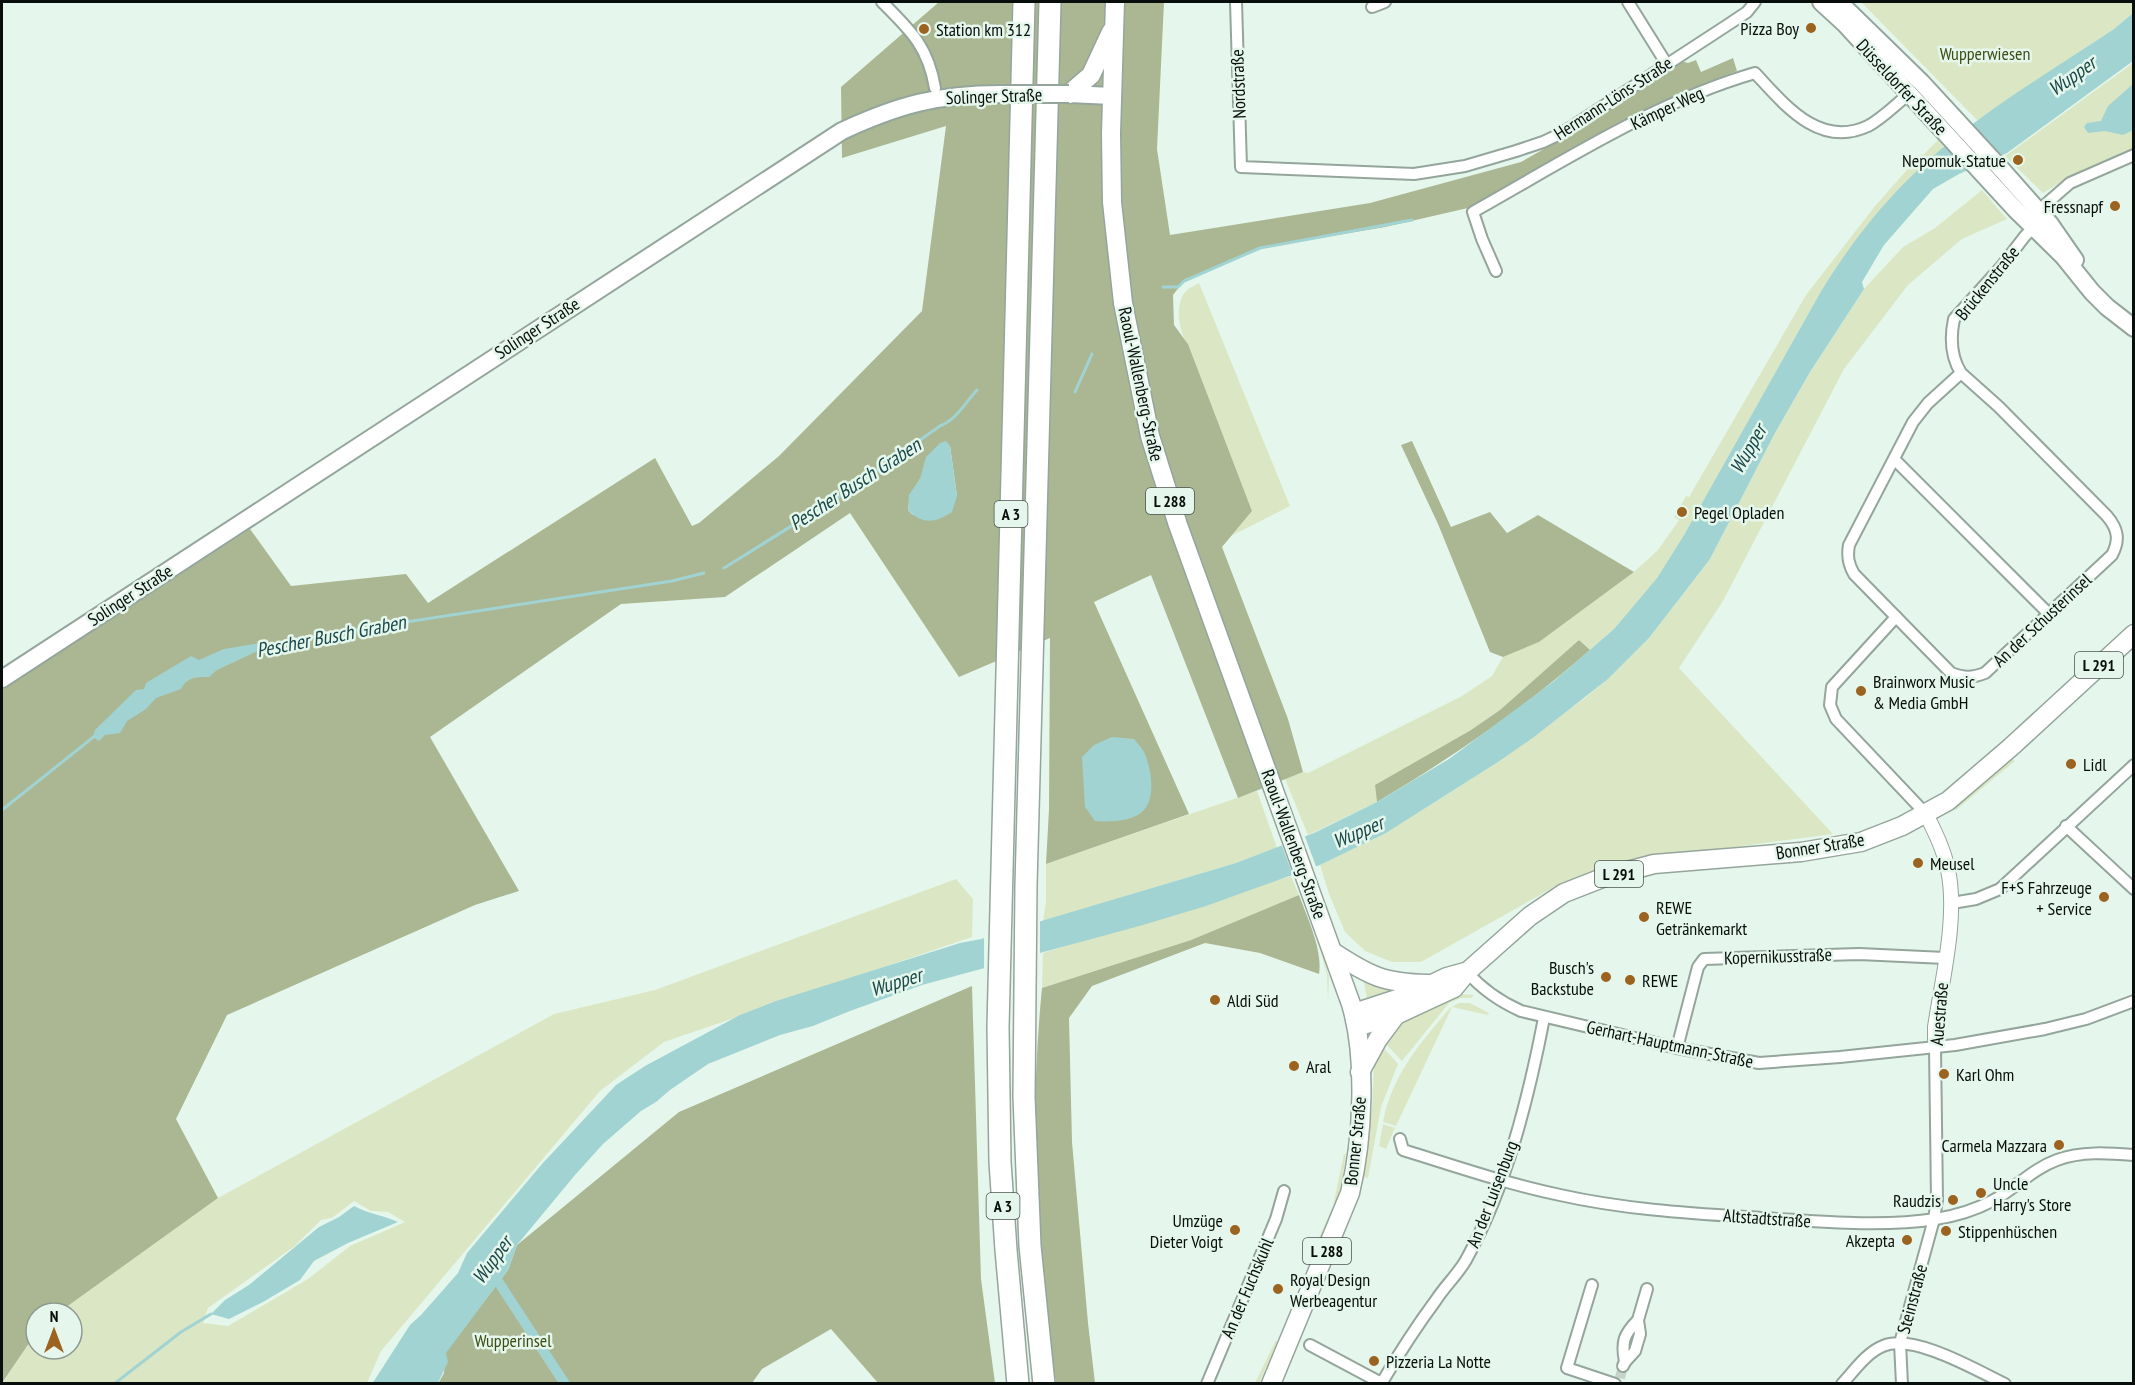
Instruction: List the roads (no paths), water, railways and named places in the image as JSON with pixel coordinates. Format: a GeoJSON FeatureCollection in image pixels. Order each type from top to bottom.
{"type":"FeatureCollection","features":[{"type":"Feature","properties":{"kind":"highway","name":"A 3"},"geometry":{"type":"LineString","coordinates":[[1018,1383],[1002,1184],[998,1027],[1024,2]]}},
{"type":"Feature","properties":{"kind":"highway","name":"A 3"},"geometry":{"type":"LineString","coordinates":[[1044,1383],[1030,1246],[1024,1119],[1024,1028],[1050,2]]}},
{"type":"Feature","properties":{"kind":"main road","name":"Raoul-Wallenberg-Straße"},"geometry":{"type":"LineString","coordinates":[[1115,2],[1112,202],[1123,303],[1150,436],[1178,525],[1333,952]]}},
{"type":"Feature","properties":{"kind":"main road","name":"Düsseldorfer Straße"},"geometry":{"type":"LineString","coordinates":[[1821,2],[1915,89]]}},
{"type":"Feature","properties":{"kind":"main road","name":"Düsseldorfer Straße"},"geometry":{"type":"LineString","coordinates":[[1839,2],[1915,89],[1997,177],[2033,228],[2082,277],[2107,307],[2133,328]]}},
{"type":"Feature","properties":{"kind":"main road"},"geometry":{"type":"LineString","coordinates":[[1069,94],[1091,75],[1114,25]]}},
{"type":"Feature","properties":{"kind":"main road","name":"Solinger Straße"},"geometry":{"type":"LineString","coordinates":[[2,679],[842,130],[897,107],[936,98],[973,94],[1112,96]]}},
{"type":"Feature","properties":{"kind":"main road","name":"Düsseldorfer Straße"},"geometry":{"type":"LineString","coordinates":[[1997,177],[2038,211],[2064,241],[2082,277]]}},
{"type":"Feature","properties":{"kind":"main road","name":"Bonner Straße"},"geometry":{"type":"LineString","coordinates":[[1355,1020],[1396,1015],[1454,988],[1467,972],[1530,916],[1564,893],[1605,877],[1654,864],[1801,852],[1861,842],[1902,826],[1948,801],[2011,747],[2133,634]]}},
{"type":"Feature","properties":{"kind":"main road"},"geometry":{"type":"LineString","coordinates":[[1333,952],[1378,978],[1400,983],[1433,984]]}},
{"type":"Feature","properties":{"kind":"main road","name":"Bonner Straße"},"geometry":{"type":"LineString","coordinates":[[1271,1383],[1350,1193],[1357,1160],[1360,1072],[1355,1020],[1333,952]]}},
{"type":"Feature","properties":{"kind":"main road","name":"Bonner Straße"},"geometry":{"type":"LineString","coordinates":[[1355,1020],[1447,977],[1467,972]]}},
{"type":"Feature","properties":{"kind":"main road"},"geometry":{"type":"LineString","coordinates":[[1360,1072],[1378,1039],[1396,1015]]}},
{"type":"Feature","properties":{"kind":"street"},"geometry":{"type":"LineString","coordinates":[[882,2],[913,34],[926,54],[935,88]]}},
{"type":"Feature","properties":{"kind":"street","name":"Nordstraße"},"geometry":{"type":"LineString","coordinates":[[1236,2],[1241,167]]}},
{"type":"Feature","properties":{"kind":"street"},"geometry":{"type":"LineString","coordinates":[[1372,7],[1385,2]]}},
{"type":"Feature","properties":{"kind":"street"},"geometry":{"type":"LineString","coordinates":[[1628,2],[1666,63]]}},
{"type":"Feature","properties":{"kind":"street","name":"Hermann-Löns-Straße"},"geometry":{"type":"LineString","coordinates":[[1241,167],[1414,174],[1465,166],[1516,152],[1554,137],[1738,18],[1755,2]]}},
{"type":"Feature","properties":{"kind":"street","name":"Kämper Weg"},"geometry":{"type":"LineString","coordinates":[[1496,271],[1473,212],[1621,129],[1695,94],[1755,73],[1803,120],[1822,129],[1842,131],[1867,126],[1915,89]]}},
{"type":"Feature","properties":{"kind":"street"},"geometry":{"type":"LineString","coordinates":[[2038,211],[2070,183],[2133,155]]}},
{"type":"Feature","properties":{"kind":"street","name":"Brückenstraße"},"geometry":{"type":"LineString","coordinates":[[1962,373],[1954,363],[1952,328],[1954,320],[2033,228]]}},
{"type":"Feature","properties":{"kind":"street"},"geometry":{"type":"LineString","coordinates":[[1926,814],[1836,719],[1830,705],[1832,687],[1896,617],[1854,574],[1847,554],[1849,545],[1913,422],[1928,403],[1962,373]]}},
{"type":"Feature","properties":{"kind":"street","name":"An der Schusterinsel"},"geometry":{"type":"LineString","coordinates":[[1896,617],[1951,673],[1962,677],[1974,677],[1985,673],[2112,555],[2116,547],[2118,535],[2115,525],[1999,407],[1962,373]]}},
{"type":"Feature","properties":{"kind":"street"},"geometry":{"type":"LineString","coordinates":[[1895,460],[2049,614]]}},
{"type":"Feature","properties":{"kind":"street"},"geometry":{"type":"LineString","coordinates":[[1952,903],[1976,899],[2000,889],[2133,765]]}},
{"type":"Feature","properties":{"kind":"street","name":"Auestraße"},"geometry":{"type":"LineString","coordinates":[[1926,814],[1943,851],[1952,903],[1935,1027],[1936,1200],[1934,1219]]}},
{"type":"Feature","properties":{"kind":"street"},"geometry":{"type":"LineString","coordinates":[[2066,826],[2133,889]]}},
{"type":"Feature","properties":{"kind":"street","name":"Kopernikusstraße"},"geometry":{"type":"LineString","coordinates":[[1677,1048],[1698,967],[1702,961],[1711,958],[1859,954],[1945,958]]}},
{"type":"Feature","properties":{"kind":"street","name":"Gerhart-Hauptmann-Straße"},"geometry":{"type":"LineString","coordinates":[[1467,972],[1482,987],[1511,1007],[1544,1018],[1677,1048],[1759,1063],[1955,1045],[2045,1029],[2086,1019],[2133,1001]]}},
{"type":"Feature","properties":{"kind":"street","name":"An der Luisenburg"},"geometry":{"type":"LineString","coordinates":[[1382,1383],[1430,1308],[1464,1263],[1483,1222],[1500,1180],[1530,1086],[1544,1018]]}},
{"type":"Feature","properties":{"kind":"street","name":"Altstadtstraße"},"geometry":{"type":"LineString","coordinates":[[1400,1139],[1403,1150],[1500,1180],[1576,1198],[1656,1210],[1856,1224],[1934,1219],[1972,1210],[1992,1201],[2039,1169],[2073,1155],[2095,1153],[2133,1155]]}},
{"type":"Feature","properties":{"kind":"street","name":"An der Fuchskuhl"},"geometry":{"type":"LineString","coordinates":[[1207,1383],[1276,1219],[1284,1191]]}},
{"type":"Feature","properties":{"kind":"street","name":"Steinstraße"},"geometry":{"type":"LineString","coordinates":[[1842,1383],[1871,1353],[1884,1345],[1900,1343],[1934,1219]]}},
{"type":"Feature","properties":{"kind":"street"},"geometry":{"type":"LineString","coordinates":[[1592,1285],[1567,1368],[1618,1382]]}},
{"type":"Feature","properties":{"kind":"street"},"geometry":{"type":"LineString","coordinates":[[1624,1364],[1622,1348],[1628,1331],[1638,1320],[1647,1289]]}},
{"type":"Feature","properties":{"kind":"street"},"geometry":{"type":"LineString","coordinates":[[1902,1383],[1900,1343],[1925,1347],[2006,1383]]}},
{"type":"Feature","properties":{"kind":"street"},"geometry":{"type":"LineString","coordinates":[[1310,1345],[1382,1383]]}},
{"type":"Feature","properties":{"kind":"water","name":"Wupper"},"geometry":{"type":"Polygon","coordinates":[[[2133,13],[2133,61],[2007,153],[1959,174],[1933,189],[1884,245],[1862,282],[1864,289],[1810,372],[1775,433],[1710,559],[1649,638],[1608,679],[1534,737],[1386,833],[1320,865],[1206,906],[1143,925],[922,985],[813,1026],[780,1035],[708,1064],[641,1111],[603,1144],[575,1175],[517,1245],[508,1270],[446,1353],[448,1362],[438,1383],[372,1384],[410,1325],[458,1273],[467,1253],[542,1164],[616,1085],[645,1066],[740,1015],[776,1001],[960,943],[981,939],[1236,863],[1314,833],[1377,802],[1449,759],[1554,681],[1614,629],[1657,578],[1684,535],[1820,293],[1842,259],[1879,211],[1920,168],[1965,130],[2114,29],[2133,13]]]}},
{"type":"Feature","properties":{"kind":"water"},"geometry":{"type":"Polygon","coordinates":[[[2133,84],[2133,130],[2123,135],[2105,131],[2088,133],[2084,127],[2087,123],[2101,121],[2108,106],[2133,84]]]}},
{"type":"Feature","properties":{"kind":"water"},"geometry":{"type":"Polygon","coordinates":[[[946,441],[950,446],[957,496],[952,512],[935,520],[924,520],[908,510],[909,495],[920,479],[926,457],[940,443],[946,441]]]}},
{"type":"Feature","properties":{"kind":"water"},"geometry":{"type":"Polygon","coordinates":[[[261,643],[264,648],[217,670],[209,677],[192,678],[181,689],[156,698],[146,709],[127,721],[120,733],[105,735],[99,741],[93,737],[95,730],[136,690],[144,689],[146,683],[191,656],[199,660],[224,649],[261,643]]]}},
{"type":"Feature","properties":{"kind":"water"},"geometry":{"type":"Polygon","coordinates":[[[1112,737],[1134,739],[1143,750],[1150,775],[1150,797],[1144,810],[1134,817],[1114,821],[1095,821],[1085,807],[1082,757],[1094,745],[1112,737]]]}},
{"type":"Feature","properties":{"kind":"water"},"geometry":{"type":"Polygon","coordinates":[[[354,1206],[398,1222],[348,1243],[314,1261],[300,1280],[229,1319],[211,1314],[225,1300],[249,1285],[319,1227],[354,1206]]]}},
{"type":"Feature","properties":{"kind":"waterway","name":"Pescher Busch Graben"},"geometry":{"type":"LineString","coordinates":[[1163,287],[1178,287],[1184,281],[1260,248],[1412,220]]}},
{"type":"Feature","properties":{"kind":"waterway","name":"Pescher Busch Graben"},"geometry":{"type":"LineString","coordinates":[[1075,392],[1092,354]]}},
{"type":"Feature","properties":{"kind":"waterway","name":"Pescher Busch Graben"},"geometry":{"type":"LineString","coordinates":[[724,568],[843,494],[951,420],[977,390]]}},
{"type":"Feature","properties":{"kind":"waterway","name":"Pescher Busch Graben"},"geometry":{"type":"LineString","coordinates":[[260,649],[296,639],[672,581],[704,573]]}},
{"type":"Feature","properties":{"kind":"waterway","name":"Pescher Busch Graben"},"geometry":{"type":"LineString","coordinates":[[2,810],[96,735]]}},
{"type":"Feature","properties":{"kind":"waterway","name":"Wupper"},"geometry":{"type":"LineString","coordinates":[[492,1272],[565,1384]]}},
{"type":"Feature","properties":{"kind":"waterway"},"geometry":{"type":"LineString","coordinates":[[114,1384],[181,1332],[211,1314]]}},
{"type":"Feature","properties":{"kind":"tunnel"},"geometry":{"type":"LineString","coordinates":[[1620,1378],[1623,1366]]}},
{"type":"Feature","properties":{"kind":"place","name":"Pizza Boy"},"geometry":{"type":"Point","coordinates":[1811,28]}},
{"type":"Feature","properties":{"kind":"place","name":"Station km 312"},"geometry":{"type":"Point","coordinates":[924,29]}},
{"type":"Feature","properties":{"kind":"place","name":"Nepomuk-Statue"},"geometry":{"type":"Point","coordinates":[2018,160]}},
{"type":"Feature","properties":{"kind":"place","name":"Fressnapf"},"geometry":{"type":"Point","coordinates":[2115,206]}},
{"type":"Feature","properties":{"kind":"place","name":"Pegel Opladen"},"geometry":{"type":"Point","coordinates":[1682,512]}},
{"type":"Feature","properties":{"kind":"place","name":"Brainworx Music & Media GmbH"},"geometry":{"type":"Point","coordinates":[1861,691]}},
{"type":"Feature","properties":{"kind":"place","name":"Lidl"},"geometry":{"type":"Point","coordinates":[2071,764]}},
{"type":"Feature","properties":{"kind":"place","name":"Meusel"},"geometry":{"type":"Point","coordinates":[1918,863]}},
{"type":"Feature","properties":{"kind":"place","name":"F+S Fahrzeuge + Service"},"geometry":{"type":"Point","coordinates":[2104,897]}},
{"type":"Feature","properties":{"kind":"place","name":"REWE Getränkemarkt"},"geometry":{"type":"Point","coordinates":[1644,917]}},
{"type":"Feature","properties":{"kind":"place","name":"Busch's Backstube"},"geometry":{"type":"Point","coordinates":[1606,977]}},
{"type":"Feature","properties":{"kind":"place","name":"REWE"},"geometry":{"type":"Point","coordinates":[1630,980]}},
{"type":"Feature","properties":{"kind":"place","name":"Aldi Süd"},"geometry":{"type":"Point","coordinates":[1215,1000]}},
{"type":"Feature","properties":{"kind":"place","name":"Aral"},"geometry":{"type":"Point","coordinates":[1294,1066]}},
{"type":"Feature","properties":{"kind":"place","name":"Karl Ohm"},"geometry":{"type":"Point","coordinates":[1944,1074]}},
{"type":"Feature","properties":{"kind":"place","name":"Carmela Mazzara"},"geometry":{"type":"Point","coordinates":[2059,1145]}},
{"type":"Feature","properties":{"kind":"place","name":"Uncle Harry's Store"},"geometry":{"type":"Point","coordinates":[1981,1193]}},
{"type":"Feature","properties":{"kind":"place","name":"Raudzis"},"geometry":{"type":"Point","coordinates":[1953,1200]}},
{"type":"Feature","properties":{"kind":"place","name":"Umzüge Dieter Voigt"},"geometry":{"type":"Point","coordinates":[1235,1230]}},
{"type":"Feature","properties":{"kind":"place","name":"Stippenhüschen"},"geometry":{"type":"Point","coordinates":[1946,1231]}},
{"type":"Feature","properties":{"kind":"place","name":"Akzepta"},"geometry":{"type":"Point","coordinates":[1907,1240]}},
{"type":"Feature","properties":{"kind":"place","name":"Royal Design Werbeagentur"},"geometry":{"type":"Point","coordinates":[1278,1289]}},
{"type":"Feature","properties":{"kind":"place","name":"Pizzeria La Notte"},"geometry":{"type":"Point","coordinates":[1374,1361]}},
{"type":"Feature","properties":{"kind":"park label","name":"Wupperwiesen"},"geometry":{"type":"Point","coordinates":[1985,53]}},
{"type":"Feature","properties":{"kind":"park label","name":"Wupperinsel"},"geometry":{"type":"Point","coordinates":[513,1340]}}]}
